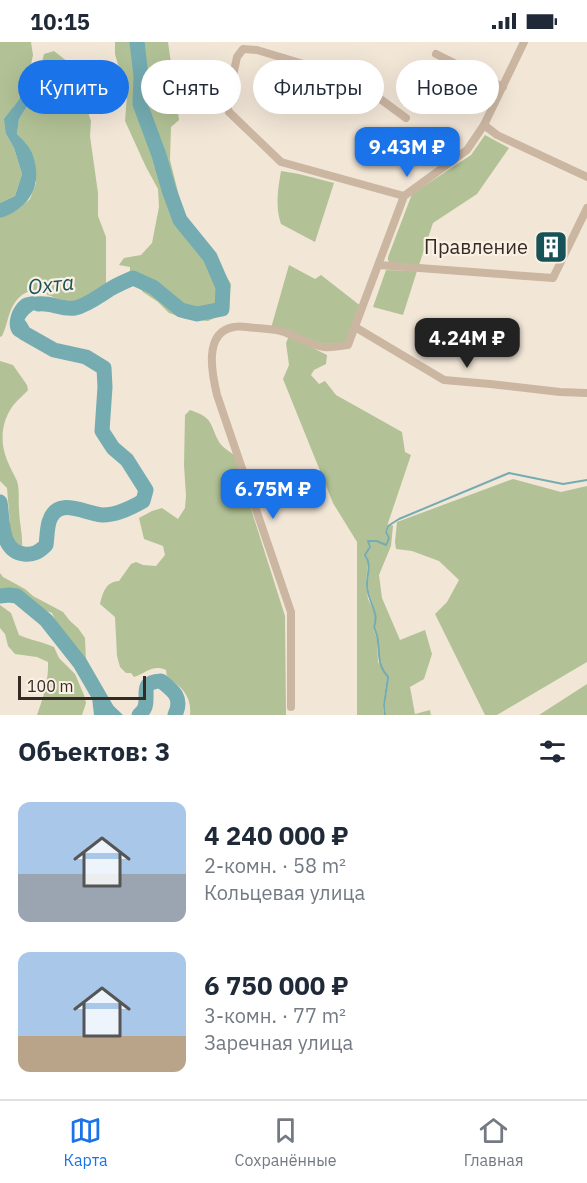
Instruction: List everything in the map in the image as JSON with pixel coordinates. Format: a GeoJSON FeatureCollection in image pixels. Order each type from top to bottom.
{"type":"FeatureCollection","features":[{"type":"Feature","properties":{"kind":"street"},"geometry":{"type":"LineString","coordinates":[[291,706],[291,612],[218,395],[211,358],[213,348],[226,330],[236,326],[280,331],[324,347],[348,345],[404,196],[467,150],[484,125],[524,42]]}},
{"type":"Feature","properties":{"kind":"street"},"geometry":{"type":"LineString","coordinates":[[404,196],[281,162],[229,112],[226,104],[237,57],[243,50],[257,50],[320,69],[345,73],[406,118]]}},
{"type":"Feature","properties":{"kind":"street"},"geometry":{"type":"LineString","coordinates":[[436,54],[503,87]]}},
{"type":"Feature","properties":{"kind":"street"},"geometry":{"type":"LineString","coordinates":[[484,125],[497,135],[587,177]]}},
{"type":"Feature","properties":{"kind":"street"},"geometry":{"type":"LineString","coordinates":[[379,266],[553,278],[587,208]]}},
{"type":"Feature","properties":{"kind":"street"},"geometry":{"type":"LineString","coordinates":[[355,327],[444,380],[587,393]]}},
{"type":"Feature","properties":{"kind":"green space"},"geometry":{"type":"Polygon","coordinates":[[[0,42],[31,42],[32,60],[18,60],[18,101],[13,107],[6,134],[14,148],[22,174],[15,196],[0,203],[0,42]]]}},
{"type":"Feature","properties":{"kind":"green space"},"geometry":{"type":"Polygon","coordinates":[[[115,42],[168,42],[171,60],[141,60],[141,114],[178,114],[179,120],[171,127],[170,160],[179,196],[186,216],[231,284],[228,302],[221,315],[208,321],[186,319],[169,313],[143,292],[130,275],[130,267],[119,265],[124,258],[141,255],[152,243],[159,207],[158,189],[125,121],[126,114],[129,114],[129,60],[117,60],[115,42]]]}},
{"type":"Feature","properties":{"kind":"green space"},"geometry":{"type":"Polygon","coordinates":[[[54,51],[65,60],[42,60],[44,54],[54,51]]]}},
{"type":"Feature","properties":{"kind":"green space"},"geometry":{"type":"Polygon","coordinates":[[[22,114],[89,114],[98,193],[98,216],[106,237],[106,285],[93,297],[71,301],[64,301],[39,292],[28,292],[13,305],[0,337],[0,218],[20,208],[30,199],[36,183],[26,144],[17,134],[19,119],[22,114]]]}},
{"type":"Feature","properties":{"kind":"green space"},"geometry":{"type":"Polygon","coordinates":[[[485,135],[509,148],[477,194],[433,223],[419,265],[390,263],[388,257],[412,194],[471,155],[485,135]]]}},
{"type":"Feature","properties":{"kind":"green space"},"geometry":{"type":"Polygon","coordinates":[[[281,171],[334,183],[315,242],[281,224],[278,191],[281,171]]]}},
{"type":"Feature","properties":{"kind":"green space"},"geometry":{"type":"Polygon","coordinates":[[[289,265],[315,279],[321,275],[362,307],[347,342],[315,343],[271,328],[289,265]]]}},
{"type":"Feature","properties":{"kind":"green space"},"geometry":{"type":"Polygon","coordinates":[[[386,270],[417,271],[403,315],[373,307],[386,270]]]}},
{"type":"Feature","properties":{"kind":"green space"},"geometry":{"type":"Polygon","coordinates":[[[289,336],[327,355],[326,364],[314,370],[311,375],[319,384],[325,381],[336,395],[402,432],[405,452],[411,455],[385,532],[388,538],[385,544],[377,540],[368,541],[369,547],[365,555],[368,562],[366,582],[368,599],[376,620],[373,627],[377,639],[378,662],[387,677],[384,715],[357,715],[357,542],[333,503],[283,379],[289,365],[286,343],[289,336]]]}},
{"type":"Feature","properties":{"kind":"green space"},"geometry":{"type":"Polygon","coordinates":[[[0,361],[13,365],[28,390],[8,413],[3,433],[5,453],[18,488],[22,547],[17,549],[10,541],[8,534],[10,524],[7,488],[0,481],[0,361]]]}},
{"type":"Feature","properties":{"kind":"green space"},"geometry":{"type":"Polygon","coordinates":[[[190,410],[207,419],[220,444],[234,455],[285,616],[286,715],[190,715],[188,697],[181,688],[167,678],[166,670],[157,668],[134,677],[120,667],[117,656],[115,617],[100,604],[108,586],[119,581],[131,564],[136,562],[156,566],[165,555],[163,546],[144,539],[139,518],[162,508],[178,519],[185,508],[185,415],[190,410]]]}},
{"type":"Feature","properties":{"kind":"green space"},"geometry":{"type":"Polygon","coordinates":[[[513,479],[561,492],[587,486],[587,662],[497,715],[485,715],[435,614],[447,602],[459,580],[439,561],[412,551],[396,549],[397,522],[513,479]]]}},
{"type":"Feature","properties":{"kind":"green space"},"geometry":{"type":"Polygon","coordinates":[[[392,525],[391,546],[379,575],[382,598],[400,640],[425,630],[432,654],[424,679],[410,687],[415,714],[430,710],[431,715],[386,715],[388,676],[379,658],[374,627],[376,616],[368,584],[369,566],[366,555],[371,547],[369,542],[377,541],[386,545],[390,538],[387,532],[389,526],[392,525]]]}},
{"type":"Feature","properties":{"kind":"green space"},"geometry":{"type":"Polygon","coordinates":[[[0,573],[33,596],[63,612],[85,638],[86,662],[57,624],[52,613],[41,609],[14,592],[8,593],[0,590],[0,573]]]}},
{"type":"Feature","properties":{"kind":"green space"},"geometry":{"type":"Polygon","coordinates":[[[0,605],[11,613],[19,635],[54,647],[59,658],[75,674],[86,703],[82,715],[37,715],[48,675],[48,662],[37,657],[15,654],[8,646],[5,634],[0,628],[0,605]]]}},
{"type":"Feature","properties":{"kind":"green space"},"geometry":{"type":"Polygon","coordinates":[[[587,684],[587,715],[539,715],[587,684]]]}},
{"type":"Feature","properties":{"kind":"water"},"geometry":{"type":"Polygon","coordinates":[[[18,101],[18,114],[22,114],[19,119],[17,134],[28,145],[32,153],[36,175],[32,194],[26,202],[10,214],[0,218],[0,203],[15,196],[22,174],[14,148],[6,134],[4,119],[18,101]]]}},
{"type":"Feature","properties":{"kind":"water"},"geometry":{"type":"Polygon","coordinates":[[[33,296],[43,298],[57,307],[43,306],[31,312],[24,321],[24,328],[34,339],[19,338],[15,336],[10,327],[13,310],[20,301],[33,296]]]}},
{"type":"Feature","properties":{"kind":"water"},"geometry":{"type":"Polygon","coordinates":[[[90,680],[95,683],[106,699],[123,715],[94,715],[90,680]]]}},
{"type":"Feature","properties":{"kind":"waterway","name":"Охта"},"geometry":{"type":"LineString","coordinates":[[38,304],[65,308],[80,307],[133,278],[153,287],[181,310],[197,314],[222,309],[223,287],[210,257],[180,220],[140,104],[141,76],[137,42]]}},
{"type":"Feature","properties":{"kind":"waterway","name":"Охта"},"geometry":{"type":"LineString","coordinates":[[0,502],[7,541],[16,552],[31,554],[46,545],[49,522],[58,509],[72,508],[96,514],[113,514],[143,501],[146,490],[127,460],[113,448],[102,431],[104,368],[86,357],[54,350],[24,333],[20,326]]}},
{"type":"Feature","properties":{"kind":"waterway"},"geometry":{"type":"LineString","coordinates":[[385,715],[388,677],[379,656],[378,638],[374,627],[375,616],[367,584],[369,566],[365,555],[370,547],[368,541],[377,541],[386,545],[389,538],[386,532],[388,526],[399,519],[509,473],[563,484],[587,480]]}},
{"type":"Feature","properties":{"kind":"waterway","name":"Охта"},"geometry":{"type":"LineString","coordinates":[[0,596],[17,596],[46,620],[80,663],[110,715]]}},
{"type":"Feature","properties":{"kind":"waterway","name":"Охта"},"geometry":{"type":"LineString","coordinates":[[139,715],[145,707],[147,686],[161,681],[178,699],[175,715]]}},
{"type":"Feature","properties":{"kind":"place","name":"Правление"},"geometry":{"type":"Point","coordinates":[551,247]}}]}
